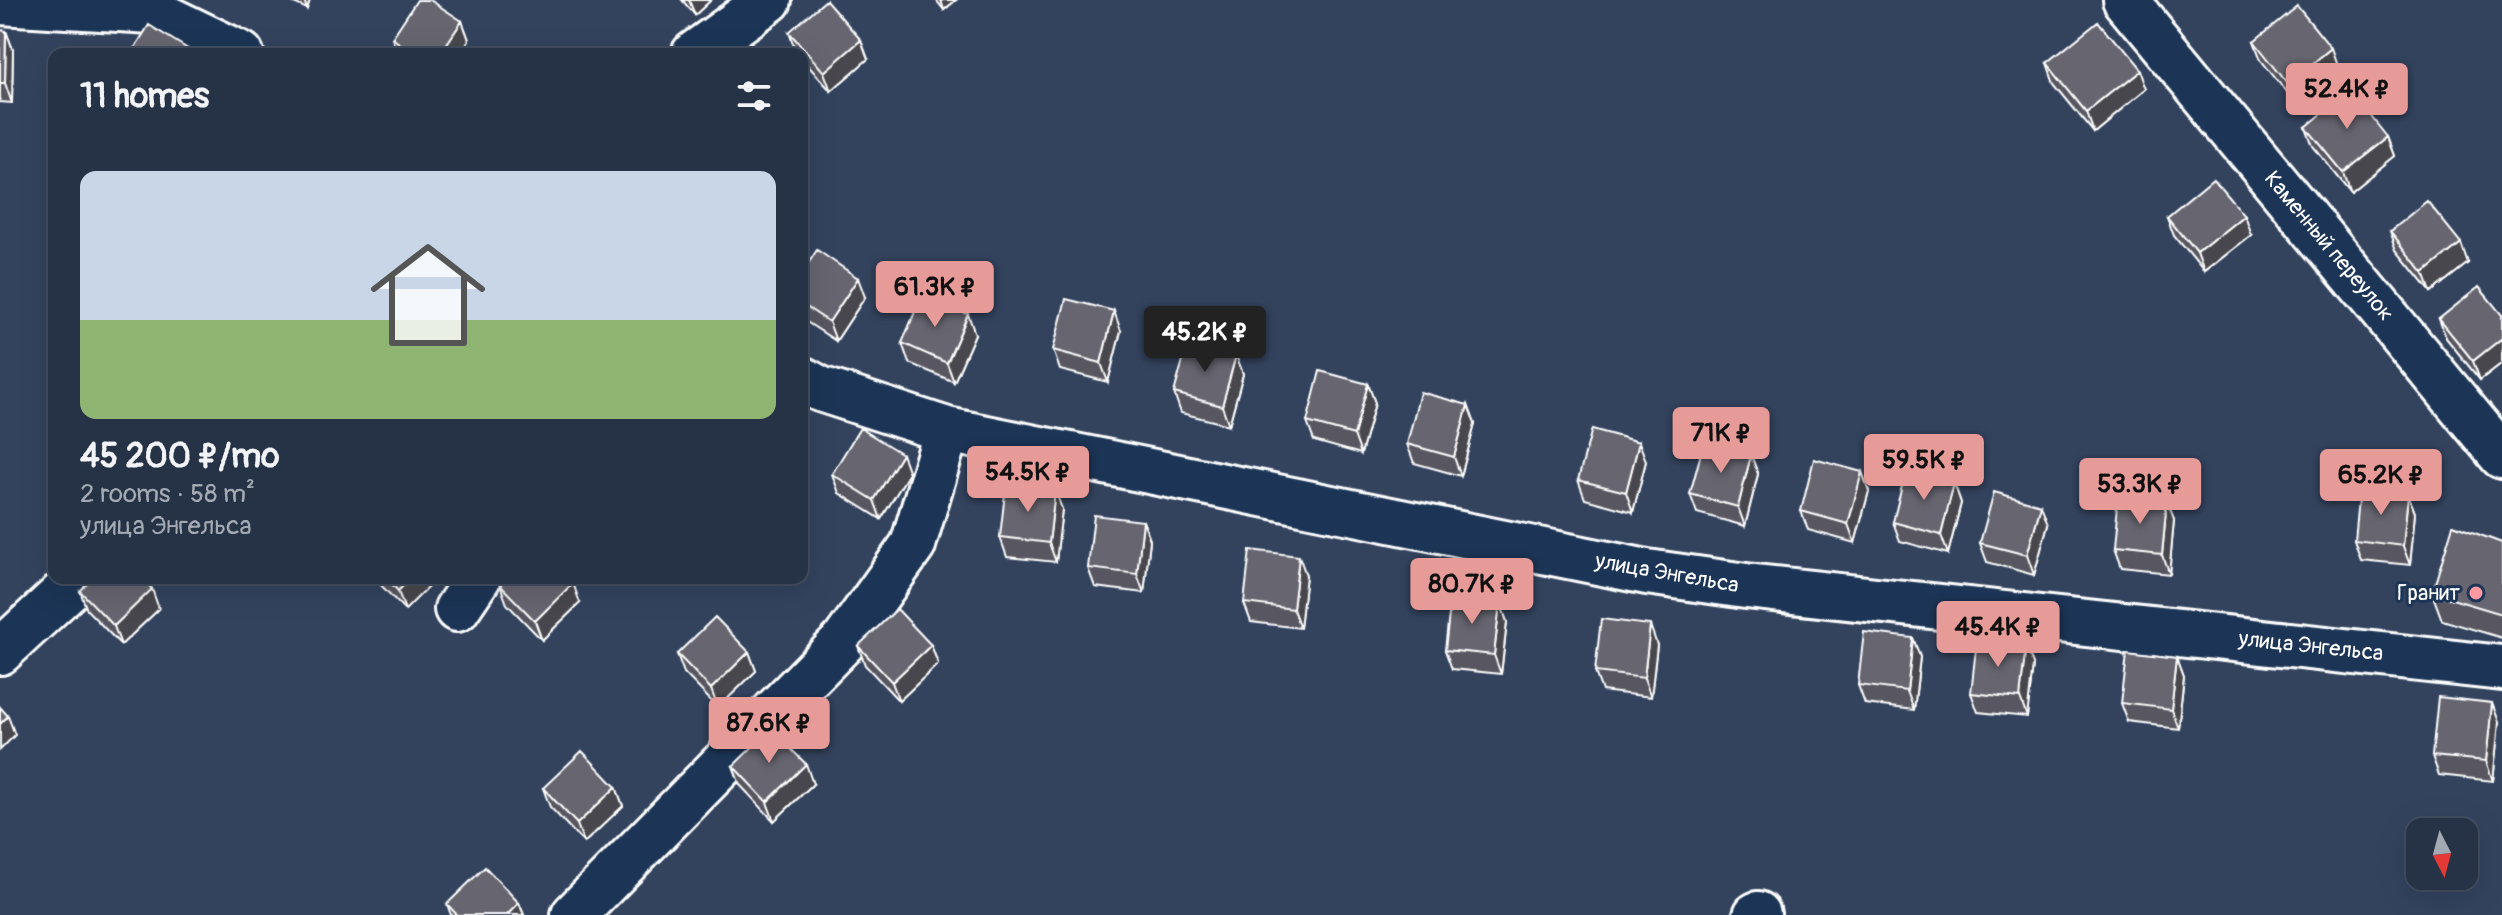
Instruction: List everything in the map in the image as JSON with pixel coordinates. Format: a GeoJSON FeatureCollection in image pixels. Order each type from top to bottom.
{"type":"FeatureCollection","features":[{"type":"Feature","properties":{"kind":"street"},"geometry":{"type":"LineString","coordinates":[[702,48],[769,0]]}},
{"type":"Feature","properties":{"kind":"street","name":"Каменный переулок"},"geometry":{"type":"LineString","coordinates":[[2125,0],[2502,456]]}},
{"type":"Feature","properties":{"kind":"street"},"geometry":{"type":"LineString","coordinates":[[0,2],[154,6],[230,48]]}},
{"type":"Feature","properties":{"kind":"street","name":"улица Энгельса"},"geometry":{"type":"LineString","coordinates":[[808,382],[820,389],[947,430],[1647,572],[1762,588],[2502,668]]}},
{"type":"Feature","properties":{"kind":"street"},"geometry":{"type":"LineString","coordinates":[[574,915],[845,640],[913,545],[947,430]]}},
{"type":"Feature","properties":{"kind":"street"},"geometry":{"type":"LineString","coordinates":[[0,652],[74,584]]}},
{"type":"Feature","properties":{"kind":"building"},"geometry":{"type":"Polygon","coordinates":[[[417,0],[430,0],[462,21],[444,48],[406,48],[392,38],[417,0]]]}},
{"type":"Feature","properties":{"kind":"building"},"geometry":{"type":"Polygon","coordinates":[[[826,0],[861,40],[824,72],[808,54],[808,48],[803,48],[789,32],[826,0]]]}},
{"type":"Feature","properties":{"kind":"building"},"geometry":{"type":"Polygon","coordinates":[[[2297,6],[2331,48],[2288,84],[2254,41],[2297,6]]]}},
{"type":"Feature","properties":{"kind":"building"},"geometry":{"type":"Polygon","coordinates":[[[2098,22],[2137,70],[2086,111],[2047,63],[2098,22]]]}},
{"type":"Feature","properties":{"kind":"building"},"geometry":{"type":"Polygon","coordinates":[[[149,25],[186,48],[135,48],[149,25]]]}},
{"type":"Feature","properties":{"kind":"building"},"geometry":{"type":"Polygon","coordinates":[[[0,30],[6,31],[5,83],[0,83],[0,30]]]}},
{"type":"Feature","properties":{"kind":"building"},"geometry":{"type":"Polygon","coordinates":[[[2351,90],[2388,137],[2343,172],[2306,127],[2351,90]]]}},
{"type":"Feature","properties":{"kind":"building"},"geometry":{"type":"Polygon","coordinates":[[[2213,178],[2244,215],[2197,253],[2167,216],[2213,178]]]}},
{"type":"Feature","properties":{"kind":"building"},"geometry":{"type":"Polygon","coordinates":[[[2427,201],[2461,243],[2424,273],[2390,231],[2427,201]]]}},
{"type":"Feature","properties":{"kind":"building"},"geometry":{"type":"Polygon","coordinates":[[[817,250],[858,278],[829,322],[808,308],[808,264],[817,250]]]}},
{"type":"Feature","properties":{"kind":"building"},"geometry":{"type":"Polygon","coordinates":[[[2479,287],[2502,315],[2502,338],[2473,361],[2439,319],[2479,287]]]}},
{"type":"Feature","properties":{"kind":"building"},"geometry":{"type":"Polygon","coordinates":[[[922,295],[968,314],[947,363],[902,343],[922,295]]]}},
{"type":"Feature","properties":{"kind":"building"},"geometry":{"type":"Polygon","coordinates":[[[1066,299],[1114,311],[1101,363],[1053,350],[1066,299]]]}},
{"type":"Feature","properties":{"kind":"building"},"geometry":{"type":"Polygon","coordinates":[[[1188,342],[1236,355],[1222,406],[1174,393],[1188,342]]]}},
{"type":"Feature","properties":{"kind":"building"},"geometry":{"type":"Polygon","coordinates":[[[1320,371],[1368,384],[1354,435],[1307,422],[1320,371]]]}},
{"type":"Feature","properties":{"kind":"building"},"geometry":{"type":"Polygon","coordinates":[[[1420,392],[1468,405],[1454,457],[1407,444],[1420,392]]]}},
{"type":"Feature","properties":{"kind":"building"},"geometry":{"type":"Polygon","coordinates":[[[860,428],[902,454],[874,500],[832,474],[860,428]]]}},
{"type":"Feature","properties":{"kind":"building"},"geometry":{"type":"Polygon","coordinates":[[[1592,429],[1639,442],[1626,492],[1578,480],[1592,429]]]}},
{"type":"Feature","properties":{"kind":"building"},"geometry":{"type":"Polygon","coordinates":[[[1704,442],[1751,455],[1738,507],[1690,494],[1704,442]]]}},
{"type":"Feature","properties":{"kind":"building"},"geometry":{"type":"Polygon","coordinates":[[[1814,459],[1862,472],[1848,524],[1801,511],[1814,459]]]}},
{"type":"Feature","properties":{"kind":"building"},"geometry":{"type":"Polygon","coordinates":[[[1906,470],[1954,483],[1941,535],[1893,522],[1906,470]]]}},
{"type":"Feature","properties":{"kind":"building"},"geometry":{"type":"Polygon","coordinates":[[[1006,484],[1055,490],[1049,543],[1000,537],[1006,484]]]}},
{"type":"Feature","properties":{"kind":"building"},"geometry":{"type":"Polygon","coordinates":[[[2359,489],[2408,494],[2403,546],[2354,540],[2359,489]]]}},
{"type":"Feature","properties":{"kind":"building"},"geometry":{"type":"Polygon","coordinates":[[[1994,492],[2041,505],[2027,555],[1980,543],[1994,492]]]}},
{"type":"Feature","properties":{"kind":"building"},"geometry":{"type":"Polygon","coordinates":[[[2118,497],[2167,502],[2162,555],[2113,550],[2118,497]]]}},
{"type":"Feature","properties":{"kind":"building"},"geometry":{"type":"Polygon","coordinates":[[[1094,515],[1143,521],[1137,574],[1088,568],[1094,515]]]}},
{"type":"Feature","properties":{"kind":"building"},"geometry":{"type":"Polygon","coordinates":[[[2453,525],[2502,543],[2502,614],[2432,593],[2453,525]]]}},
{"type":"Feature","properties":{"kind":"building"},"geometry":{"type":"Polygon","coordinates":[[[1250,550],[1299,556],[1293,609],[1244,603],[1250,550]]]}},
{"type":"Feature","properties":{"kind":"building"},"geometry":{"type":"Polygon","coordinates":[[[87,584],[147,584],[152,589],[114,626],[80,591],[87,584]]]}},
{"type":"Feature","properties":{"kind":"building"},"geometry":{"type":"Polygon","coordinates":[[[392,584],[405,584],[398,591],[392,584]]]}},
{"type":"Feature","properties":{"kind":"building"},"geometry":{"type":"Polygon","coordinates":[[[501,584],[572,584],[535,621],[501,584]]]}},
{"type":"Feature","properties":{"kind":"building"},"geometry":{"type":"Polygon","coordinates":[[[1451,596],[1500,602],[1494,655],[1445,650],[1451,596]]]}},
{"type":"Feature","properties":{"kind":"building"},"geometry":{"type":"Polygon","coordinates":[[[897,609],[931,645],[892,682],[858,646],[897,609]]]}},
{"type":"Feature","properties":{"kind":"building"},"geometry":{"type":"Polygon","coordinates":[[[715,617],[749,652],[711,689],[677,654],[715,617]]]}},
{"type":"Feature","properties":{"kind":"building"},"geometry":{"type":"Polygon","coordinates":[[[1601,619],[1650,625],[1644,678],[1595,672],[1601,619]]]}},
{"type":"Feature","properties":{"kind":"building"},"geometry":{"type":"Polygon","coordinates":[[[1864,632],[1913,638],[1907,691],[1858,685],[1864,632]]]}},
{"type":"Feature","properties":{"kind":"building"},"geometry":{"type":"Polygon","coordinates":[[[1977,639],[2026,645],[2020,698],[1971,693],[1977,639]]]}},
{"type":"Feature","properties":{"kind":"building"},"geometry":{"type":"Polygon","coordinates":[[[2128,650],[2177,656],[2171,709],[2122,703],[2128,650]]]}},
{"type":"Feature","properties":{"kind":"building"},"geometry":{"type":"Polygon","coordinates":[[[2438,697],[2492,703],[2486,761],[2432,756],[2438,697]]]}},
{"type":"Feature","properties":{"kind":"building"},"geometry":{"type":"Polygon","coordinates":[[[0,707],[8,716],[0,724],[0,707]]]}},
{"type":"Feature","properties":{"kind":"building"},"geometry":{"type":"Polygon","coordinates":[[[771,729],[806,764],[767,802],[733,766],[771,729]]]}},
{"type":"Feature","properties":{"kind":"building"},"geometry":{"type":"Polygon","coordinates":[[[582,751],[616,787],[577,824],[543,788],[582,751]]]}},
{"type":"Feature","properties":{"kind":"building"},"geometry":{"type":"Polygon","coordinates":[[[485,867],[519,903],[507,915],[457,915],[447,904],[485,867]]]}},
{"type":"Feature","properties":{"kind":"place","name":"Гранит"},"geometry":{"type":"Point","coordinates":[2476,593]}}]}
